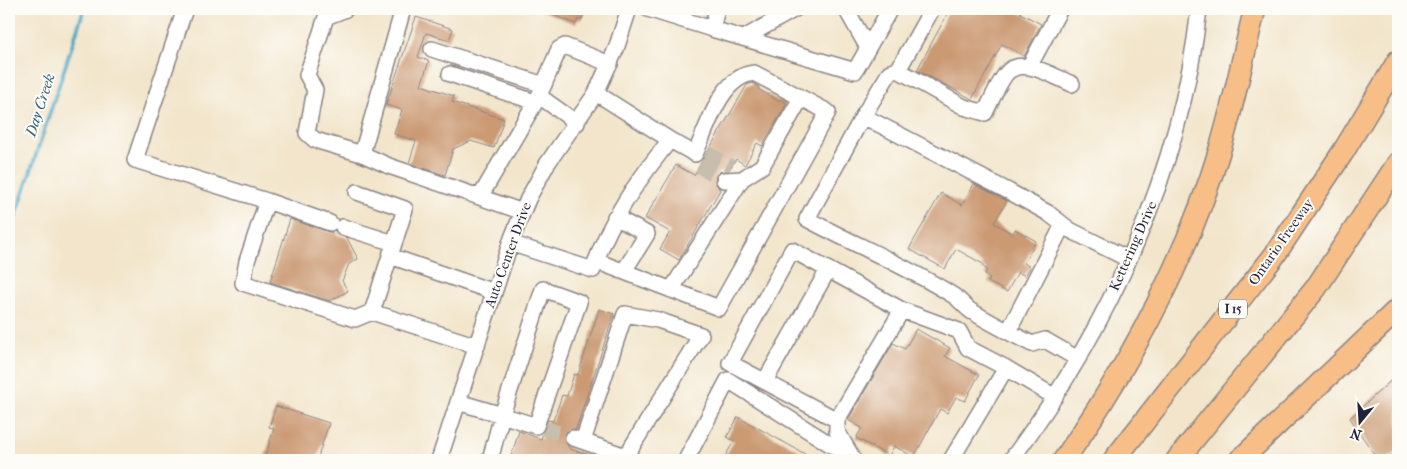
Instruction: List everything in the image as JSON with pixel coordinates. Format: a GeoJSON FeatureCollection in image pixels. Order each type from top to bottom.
{"type":"FeatureCollection","features":[{"type":"Feature","properties":{"kind":"highway"},"geometry":{"type":"LineString","coordinates":[[1064,460],[1116,381],[1157,304],[1180,253],[1220,149],[1255,9]]}},
{"type":"Feature","properties":{"kind":"highway","name":"Ontario Freeway"},"geometry":{"type":"LineString","coordinates":[[1114,460],[1274,256],[1343,152],[1398,61]]}},
{"type":"Feature","properties":{"kind":"highway"},"geometry":{"type":"LineString","coordinates":[[1176,460],[1316,288],[1398,163]]}},
{"type":"Feature","properties":{"kind":"highway"},"geometry":{"type":"LineString","coordinates":[[1240,460],[1398,310]]}},
{"type":"Feature","properties":{"kind":"street"},"geometry":{"type":"LineString","coordinates":[[185,9],[135,160],[267,201],[336,225],[494,292]]}},
{"type":"Feature","properties":{"kind":"street"},"geometry":{"type":"LineString","coordinates":[[346,9],[326,17],[308,75],[315,90],[307,133],[315,140],[362,154],[389,166],[523,212]]}},
{"type":"Feature","properties":{"kind":"street"},"geometry":{"type":"LineString","coordinates":[[362,154],[403,9]]}},
{"type":"Feature","properties":{"kind":"street","name":"Auto Center Drive"},"geometry":{"type":"LineString","coordinates":[[439,460],[510,243],[523,212],[547,164],[596,93],[610,64],[629,9]]}},
{"type":"Feature","properties":{"kind":"street"},"geometry":{"type":"LineString","coordinates":[[648,9],[854,71],[890,9]]}},
{"type":"Feature","properties":{"kind":"street"},"geometry":{"type":"LineString","coordinates":[[712,29],[717,9]]}},
{"type":"Feature","properties":{"kind":"street"},"geometry":{"type":"LineString","coordinates":[[744,38],[795,9]]}},
{"type":"Feature","properties":{"kind":"street"},"geometry":{"type":"LineString","coordinates":[[846,9],[868,48]]}},
{"type":"Feature","properties":{"kind":"street"},"geometry":{"type":"LineString","coordinates":[[898,70],[932,9]]}},
{"type":"Feature","properties":{"kind":"street"},"geometry":{"type":"LineString","coordinates":[[1029,67],[1060,9]]}},
{"type":"Feature","properties":{"kind":"street","name":"Kettering Drive"},"geometry":{"type":"LineString","coordinates":[[1011,460],[1078,359],[1128,259],[1156,193],[1183,108],[1190,75],[1199,9]]}},
{"type":"Feature","properties":{"kind":"street"},"geometry":{"type":"LineString","coordinates":[[480,197],[539,94],[559,50],[565,46],[610,64]]}},
{"type":"Feature","properties":{"kind":"street"},"geometry":{"type":"LineString","coordinates":[[432,49],[539,94],[577,123]]}},
{"type":"Feature","properties":{"kind":"street"},"geometry":{"type":"LineString","coordinates":[[1072,84],[1029,67],[1015,67],[1005,74],[985,113],[964,107],[898,70],[890,72],[863,116],[807,219],[956,297],[969,310],[1008,332],[1032,344],[1045,340],[1078,359]]}},
{"type":"Feature","properties":{"kind":"street"},"geometry":{"type":"LineString","coordinates":[[596,93],[700,158],[725,91],[746,74],[754,73],[828,112],[719,308],[596,261]]}},
{"type":"Feature","properties":{"kind":"street"},"geometry":{"type":"LineString","coordinates":[[450,74],[539,94]]}},
{"type":"Feature","properties":{"kind":"street"},"geometry":{"type":"LineString","coordinates":[[671,290],[742,179],[762,166],[801,98]]}},
{"type":"Feature","properties":{"kind":"street"},"geometry":{"type":"LineString","coordinates":[[863,116],[1048,213],[1063,225],[1128,259]]}},
{"type":"Feature","properties":{"kind":"street"},"geometry":{"type":"LineString","coordinates":[[510,243],[593,270],[602,243],[616,217],[649,166],[670,140]]}},
{"type":"Feature","properties":{"kind":"street"},"geometry":{"type":"LineString","coordinates":[[728,173],[742,179]]}},
{"type":"Feature","properties":{"kind":"street"},"geometry":{"type":"LineString","coordinates":[[357,192],[405,209],[372,312]]}},
{"type":"Feature","properties":{"kind":"street"},"geometry":{"type":"LineString","coordinates":[[267,201],[243,283],[355,319],[372,312],[477,346]]}},
{"type":"Feature","properties":{"kind":"street"},"geometry":{"type":"LineString","coordinates":[[616,217],[647,234],[624,272]]}},
{"type":"Feature","properties":{"kind":"street"},"geometry":{"type":"LineString","coordinates":[[1008,332],[1063,225]]}},
{"type":"Feature","properties":{"kind":"street"},"geometry":{"type":"LineString","coordinates":[[837,420],[730,363],[792,250],[902,310],[959,331],[968,348],[1055,396]]}},
{"type":"Feature","properties":{"kind":"street"},"geometry":{"type":"LineString","coordinates":[[765,381],[828,270]]}},
{"type":"Feature","properties":{"kind":"street"},"geometry":{"type":"LineString","coordinates":[[458,402],[502,415],[540,427],[579,302],[542,289],[502,415],[490,460]]}},
{"type":"Feature","properties":{"kind":"street"},"geometry":{"type":"LineString","coordinates":[[853,459],[837,431],[837,420],[902,310]]}},
{"type":"Feature","properties":{"kind":"street"},"geometry":{"type":"LineString","coordinates":[[625,314],[658,320],[701,336],[626,456],[578,439],[625,314]]}},
{"type":"Feature","properties":{"kind":"street"},"geometry":{"type":"LineString","coordinates":[[951,460],[1006,368]]}},
{"type":"Feature","properties":{"kind":"street"},"geometry":{"type":"LineString","coordinates":[[686,460],[728,380],[853,459]]}},
{"type":"Feature","properties":{"kind":"building"},"geometry":{"type":"Polygon","coordinates":[[[537,9],[586,9],[581,21],[578,19],[576,24],[537,9]]]}},
{"type":"Feature","properties":{"kind":"building"},"geometry":{"type":"Polygon","coordinates":[[[950,9],[1022,9],[1020,13],[1041,24],[1024,56],[1002,44],[972,99],[917,70],[950,9]]]}},
{"type":"Feature","properties":{"kind":"building"},"geometry":{"type":"Polygon","coordinates":[[[416,17],[453,29],[449,40],[426,33],[418,57],[429,61],[421,85],[454,96],[452,102],[504,119],[494,148],[471,141],[453,149],[445,175],[409,163],[416,141],[394,134],[402,110],[386,105],[416,17]]]}},
{"type":"Feature","properties":{"kind":"building"},"geometry":{"type":"Polygon","coordinates":[[[753,83],[759,87],[758,89],[779,101],[780,99],[787,103],[762,146],[757,143],[745,165],[736,159],[729,170],[719,172],[716,175],[715,181],[720,190],[679,260],[660,249],[670,232],[645,218],[676,165],[694,175],[747,85],[753,83]]]}},
{"type":"Feature","properties":{"kind":"building"},"geometry":{"type":"Polygon","coordinates":[[[974,184],[1007,201],[994,223],[1013,234],[1015,229],[1036,241],[1024,263],[1030,267],[1025,276],[1018,272],[1007,292],[988,282],[990,278],[985,274],[987,270],[982,266],[983,264],[956,249],[945,269],[909,249],[941,193],[962,205],[974,184]]]}},
{"type":"Feature","properties":{"kind":"building"},"geometry":{"type":"Polygon","coordinates":[[[290,219],[347,238],[358,259],[349,264],[342,281],[348,291],[330,301],[270,282],[290,219]]]}},
{"type":"Feature","properties":{"kind":"building"},"geometry":{"type":"Polygon","coordinates":[[[599,309],[614,314],[576,429],[567,431],[564,439],[570,449],[600,458],[600,460],[510,460],[519,431],[541,439],[548,420],[553,421],[562,395],[567,396],[574,374],[578,375],[599,309]]]}},
{"type":"Feature","properties":{"kind":"building"},"geometry":{"type":"Polygon","coordinates":[[[916,329],[950,348],[945,356],[979,375],[965,401],[956,397],[947,413],[940,409],[914,457],[894,446],[889,456],[856,438],[862,428],[848,420],[893,343],[905,349],[916,329]]]}},
{"type":"Feature","properties":{"kind":"building"},"geometry":{"type":"Polygon","coordinates":[[[1398,374],[1398,452],[1385,460],[1378,460],[1350,418],[1398,374]]]}},
{"type":"Feature","properties":{"kind":"building"},"geometry":{"type":"Polygon","coordinates":[[[276,406],[329,423],[317,460],[264,460],[274,428],[269,427],[276,406]]]}},
{"type":"Feature","properties":{"kind":"building"},"geometry":{"type":"Polygon","coordinates":[[[738,417],[816,460],[723,460],[734,441],[727,437],[738,417]]]}},
{"type":"Feature","properties":{"kind":"waterway","name":"Day Creek"},"geometry":{"type":"LineString","coordinates":[[9,237],[84,9]]}},
{"type":"Feature","properties":{"kind":"tunnel"},"geometry":{"type":"LineString","coordinates":[[707,153],[731,167]]}},
{"type":"Feature","properties":{"kind":"tunnel"},"geometry":{"type":"LineString","coordinates":[[699,166],[724,180]]}},
{"type":"Feature","properties":{"kind":"tunnel"},"geometry":{"type":"LineString","coordinates":[[544,428],[573,438]]}}]}
